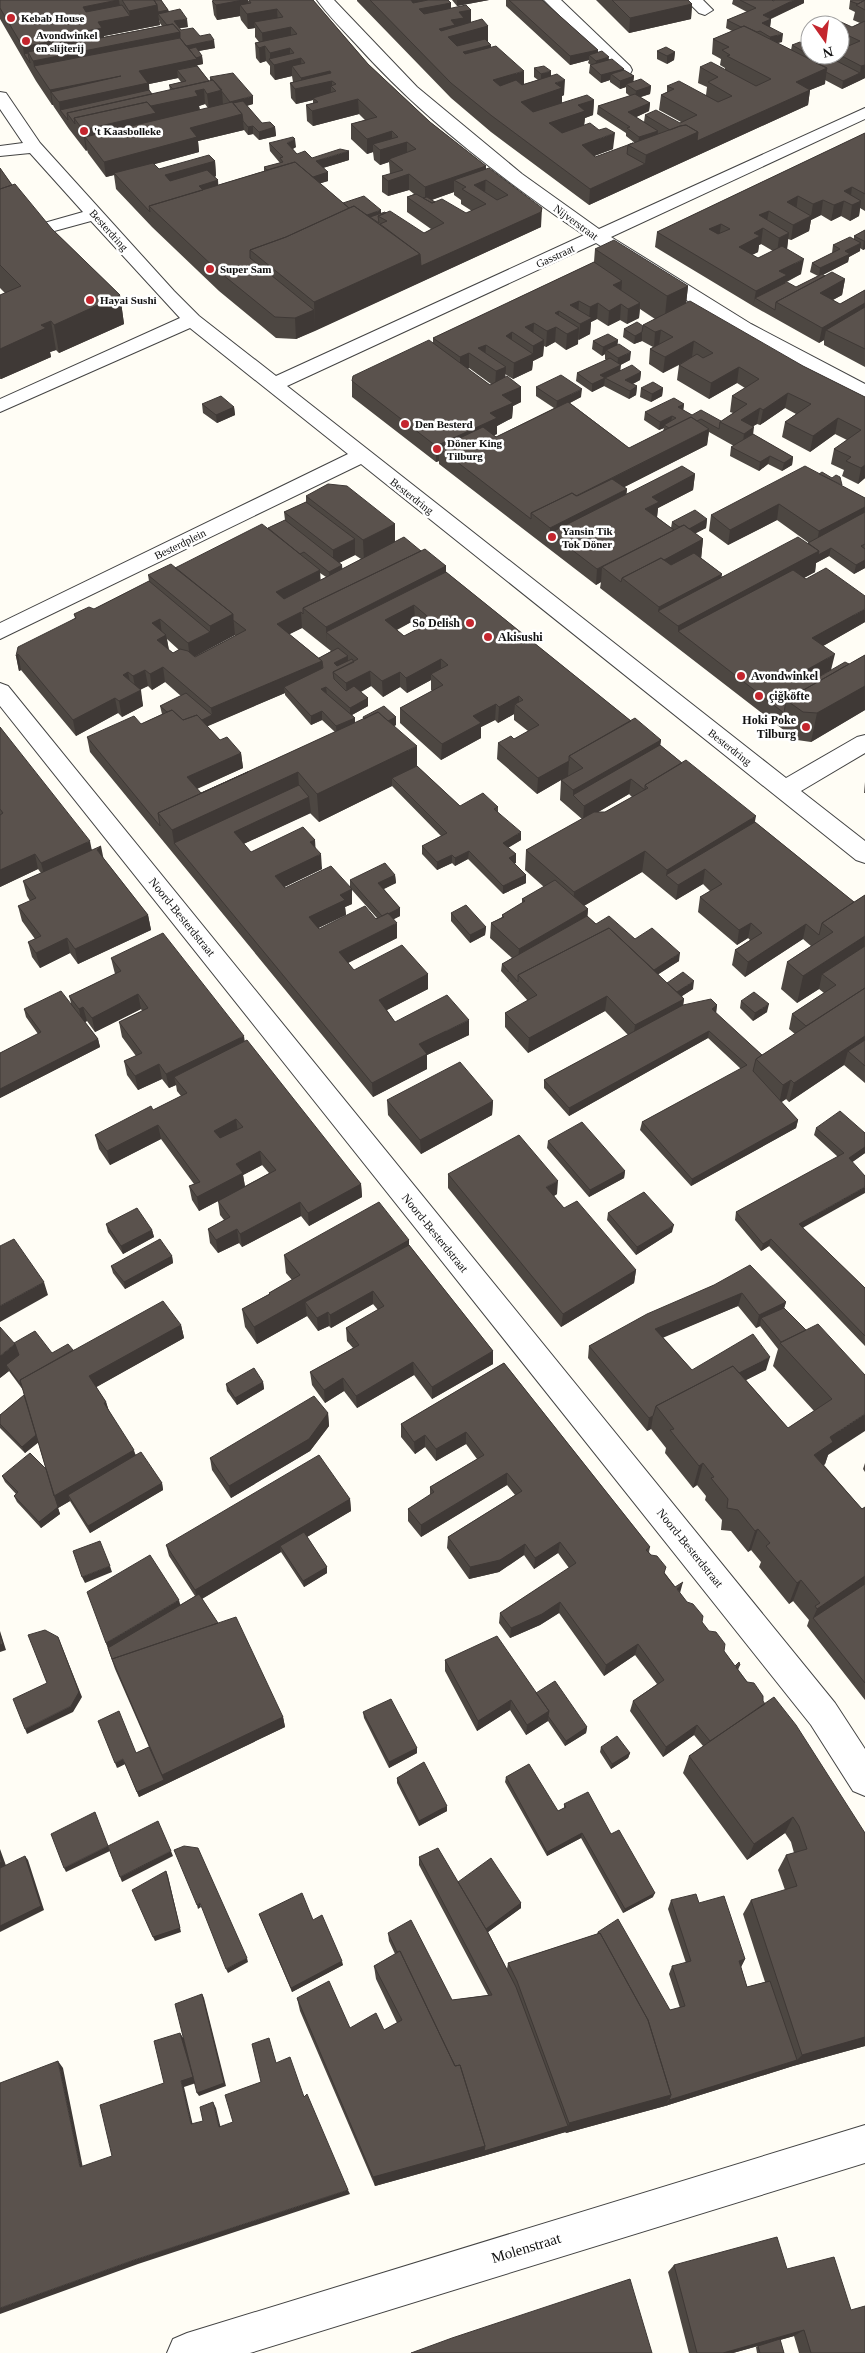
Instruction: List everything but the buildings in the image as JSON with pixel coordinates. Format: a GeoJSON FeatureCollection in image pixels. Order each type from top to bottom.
{"type":"FeatureCollection","features":[{"type":"Feature","properties":{"kind":"street","name":"Nijverstraat"},"geometry":{"type":"LineString","coordinates":[[325,0],[409,90],[518,180],[648,271],[746,329],[865,392]]}},
{"type":"Feature","properties":{"kind":"street"},"geometry":{"type":"LineString","coordinates":[[552,0],[624,70]]}},
{"type":"Feature","properties":{"kind":"street","name":"Besterdring"},"geometry":{"type":"LineString","coordinates":[[0,97],[34,147],[192,320],[865,854]]}},
{"type":"Feature","properties":{"kind":"street","name":"Gasstraat"},"geometry":{"type":"LineString","coordinates":[[273,385],[865,113]]}},
{"type":"Feature","properties":{"kind":"street"},"geometry":{"type":"LineString","coordinates":[[0,151],[34,147]]}},
{"type":"Feature","properties":{"kind":"street"},"geometry":{"type":"LineString","coordinates":[[36,232],[94,214]]}},
{"type":"Feature","properties":{"kind":"street"},"geometry":{"type":"LineString","coordinates":[[0,406],[192,320]]}},
{"type":"Feature","properties":{"kind":"street","name":"Besterdplein"},"geometry":{"type":"LineString","coordinates":[[0,632],[361,456]]}},
{"type":"Feature","properties":{"kind":"street","name":"Noord-Besterdstraat"},"geometry":{"type":"LineString","coordinates":[[0,691],[823,1714],[865,1779]]}},
{"type":"Feature","properties":{"kind":"street"},"geometry":{"type":"LineString","coordinates":[[784,790],[865,743]]}},
{"type":"Feature","properties":{"kind":"street","name":"Molenstraat"},"geometry":{"type":"LineString","coordinates":[[187,2353],[865,2144]]}},
{"type":"Feature","properties":{"kind":"place","name":"Kebab House"},"geometry":{"type":"Point","coordinates":[11,18]}},
{"type":"Feature","properties":{"kind":"place","name":"Avondwinkel en slijterij"},"geometry":{"type":"Point","coordinates":[26,41]}},
{"type":"Feature","properties":{"kind":"place","name":"'t Kaasbolleke"},"geometry":{"type":"Point","coordinates":[84,131]}},
{"type":"Feature","properties":{"kind":"place","name":"Super Sam"},"geometry":{"type":"Point","coordinates":[210,269]}},
{"type":"Feature","properties":{"kind":"place","name":"Hayai Sushi"},"geometry":{"type":"Point","coordinates":[90,300]}},
{"type":"Feature","properties":{"kind":"place","name":"Den Besterd"},"geometry":{"type":"Point","coordinates":[405,424]}},
{"type":"Feature","properties":{"kind":"place","name":"Döner King Tilburg"},"geometry":{"type":"Point","coordinates":[437,449]}},
{"type":"Feature","properties":{"kind":"place","name":"Yansin Tik Tok Döner"},"geometry":{"type":"Point","coordinates":[552,537]}},
{"type":"Feature","properties":{"kind":"place","name":"So Delish"},"geometry":{"type":"Point","coordinates":[470,623]}},
{"type":"Feature","properties":{"kind":"place","name":"Akisushi"},"geometry":{"type":"Point","coordinates":[488,637]}},
{"type":"Feature","properties":{"kind":"place","name":"Avondwinkel"},"geometry":{"type":"Point","coordinates":[741,676]}},
{"type":"Feature","properties":{"kind":"place","name":"çiğköfte"},"geometry":{"type":"Point","coordinates":[759,696]}},
{"type":"Feature","properties":{"kind":"place","name":"Hoki Poke Tilburg"},"geometry":{"type":"Point","coordinates":[806,727]}}]}
